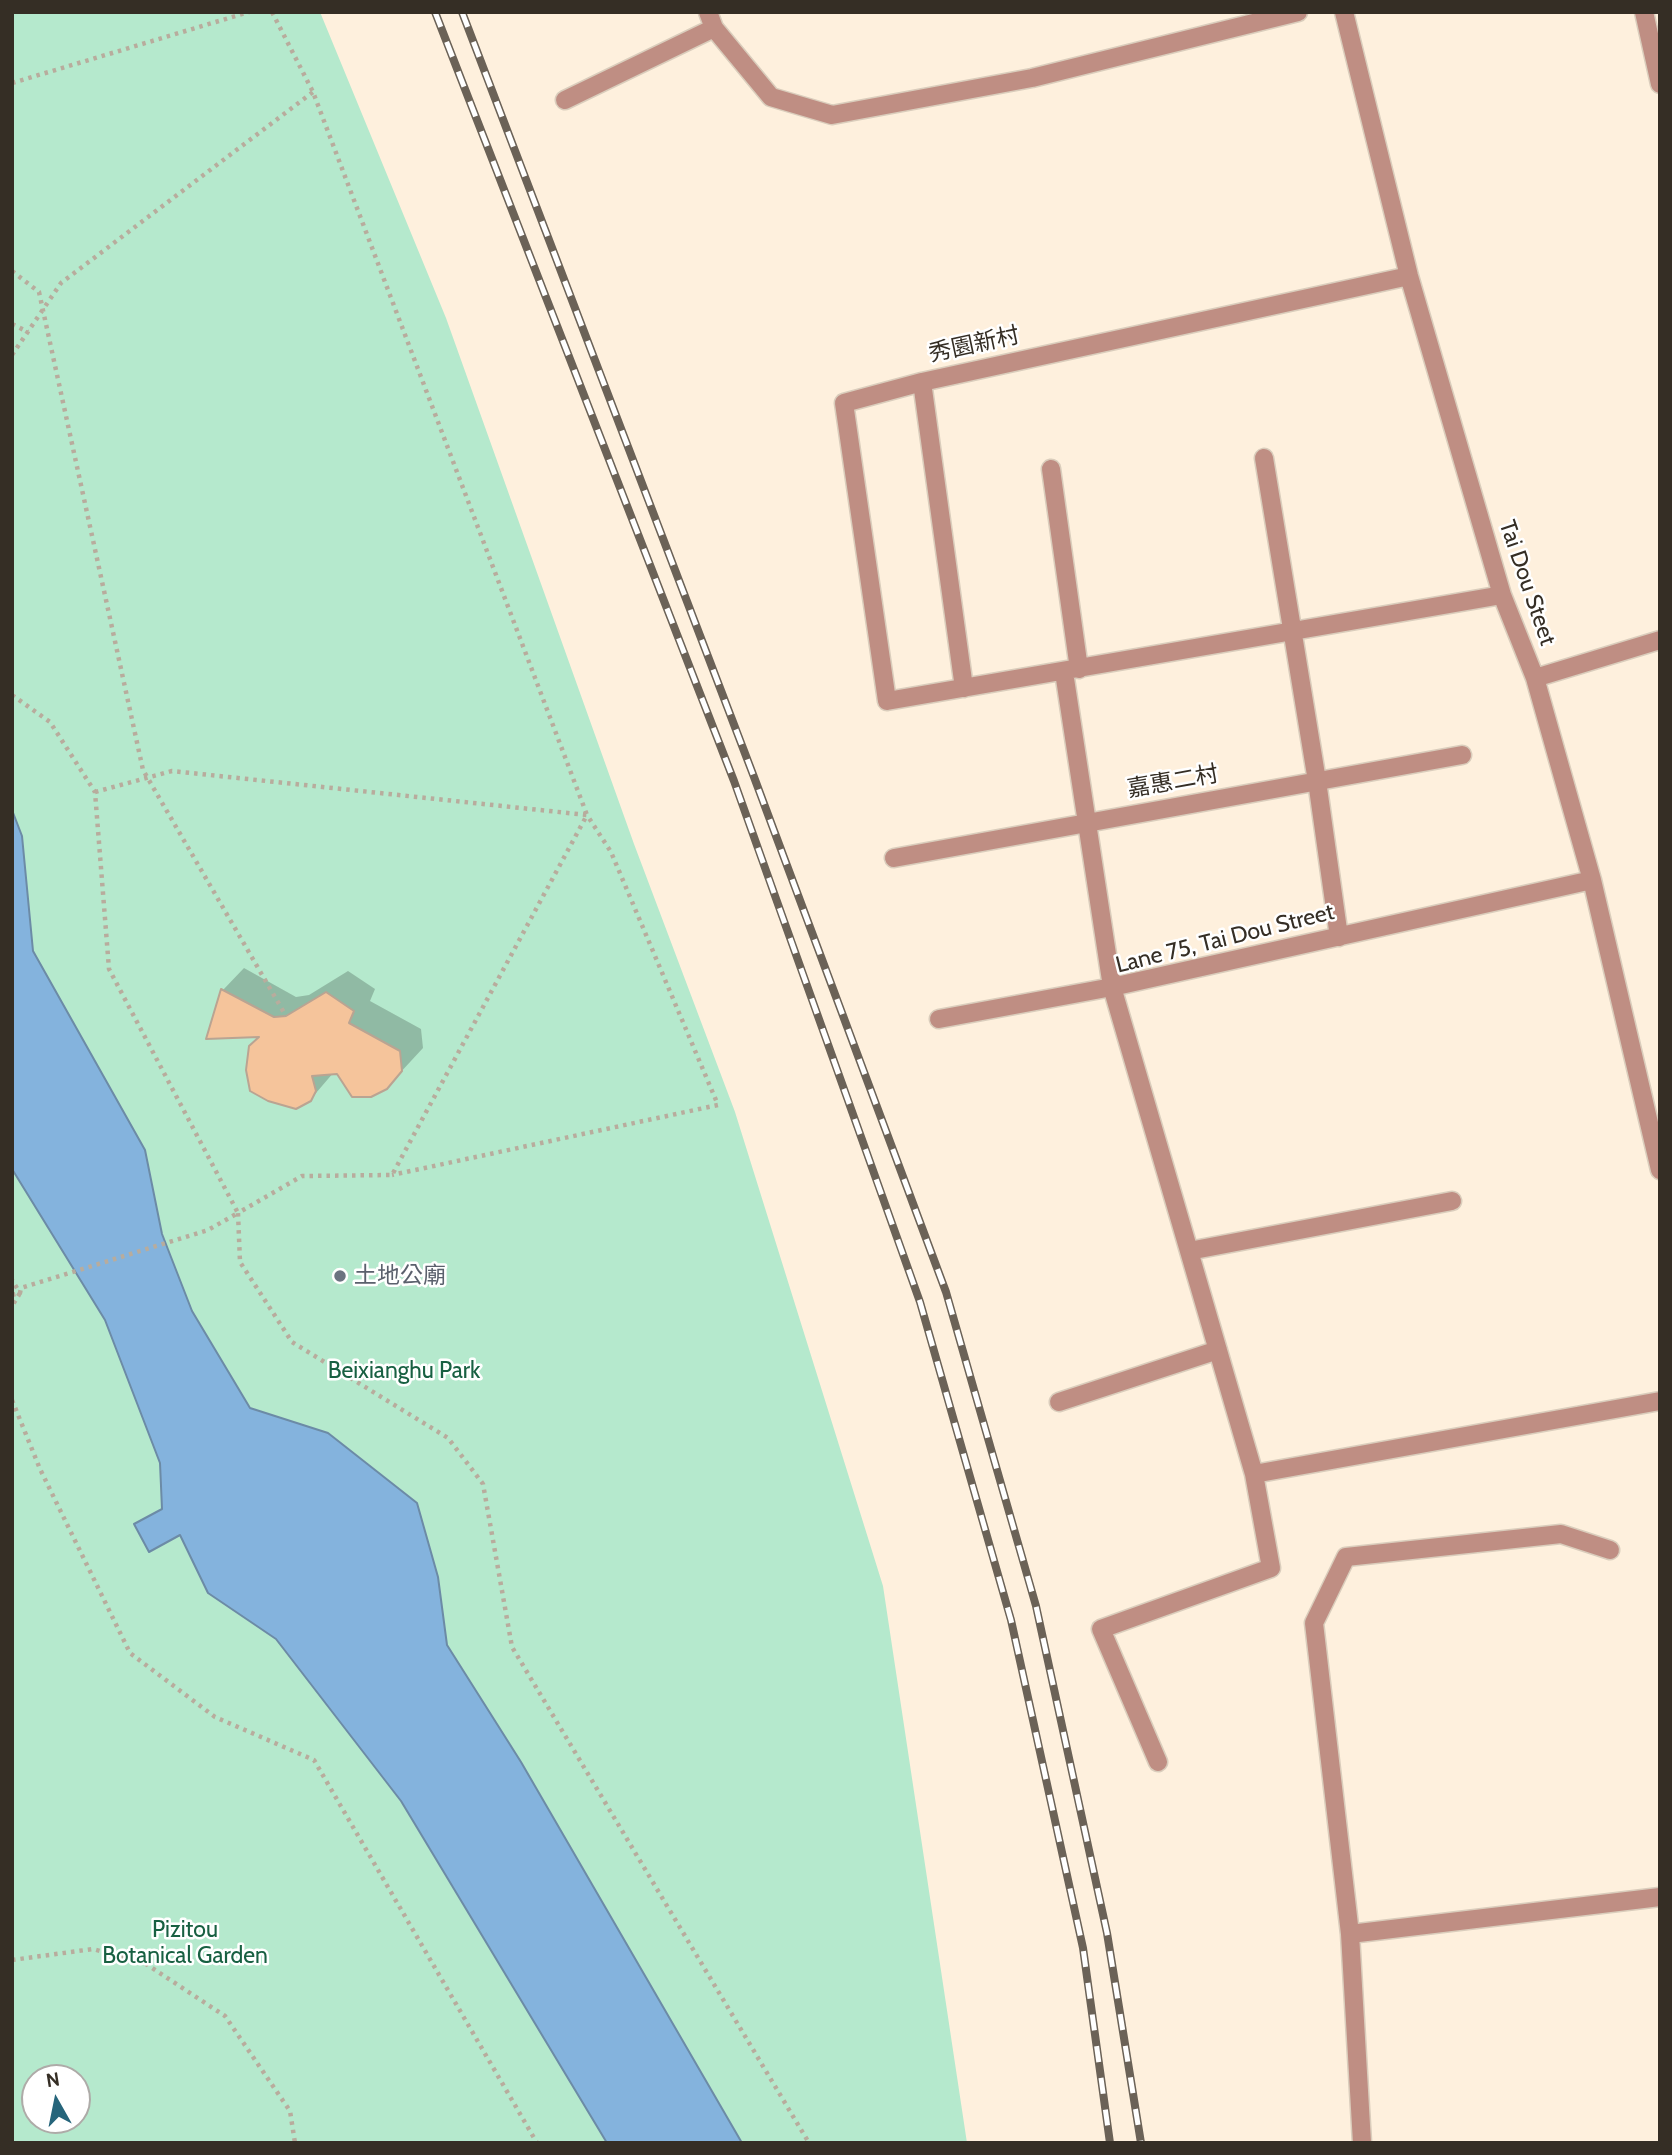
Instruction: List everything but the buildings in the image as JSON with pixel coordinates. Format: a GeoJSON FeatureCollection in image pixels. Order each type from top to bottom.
{"type":"FeatureCollection","features":[{"type":"Feature","properties":{"kind":"street"},"geometry":{"type":"LineString","coordinates":[[565,100],[711,20],[771,97],[832,115],[1032,78],[1298,12]]}},
{"type":"Feature","properties":{"kind":"street","name":"Tai Dou Steet"},"geometry":{"type":"LineString","coordinates":[[1344,12],[1409,276],[1502,595],[1535,678],[1592,880],[1660,1170]]}},
{"type":"Feature","properties":{"kind":"street"},"geometry":{"type":"LineString","coordinates":[[1644,12],[1660,84]]}},
{"type":"Feature","properties":{"kind":"street","name":"秀園新村"},"geometry":{"type":"LineString","coordinates":[[964,688],[887,701],[844,403],[922,382],[1409,276]]}},
{"type":"Feature","properties":{"kind":"street"},"geometry":{"type":"LineString","coordinates":[[922,382],[964,688],[1502,595]]}},
{"type":"Feature","properties":{"kind":"street"},"geometry":{"type":"LineString","coordinates":[[1264,458],[1317,781],[1339,937]]}},
{"type":"Feature","properties":{"kind":"street"},"geometry":{"type":"LineString","coordinates":[[939,1019],[1112,987],[1088,823],[1051,469]]}},
{"type":"Feature","properties":{"kind":"street"},"geometry":{"type":"LineString","coordinates":[[1535,678],[1660,640]]}},
{"type":"Feature","properties":{"kind":"street","name":"嘉惠二村"},"geometry":{"type":"LineString","coordinates":[[894,858],[1462,755]]}},
{"type":"Feature","properties":{"kind":"street","name":"Lane 75, Tai Dou Street"},"geometry":{"type":"LineString","coordinates":[[1158,1762],[1101,1629],[1271,1568],[1254,1474],[1112,987],[1592,880]]}},
{"type":"Feature","properties":{"kind":"street"},"geometry":{"type":"LineString","coordinates":[[1189,1251],[1452,1201]]}},
{"type":"Feature","properties":{"kind":"street"},"geometry":{"type":"LineString","coordinates":[[1059,1402],[1218,1350]]}},
{"type":"Feature","properties":{"kind":"street"},"geometry":{"type":"LineString","coordinates":[[1254,1474],[1660,1401]]}},
{"type":"Feature","properties":{"kind":"street"},"geometry":{"type":"LineString","coordinates":[[1362,2143],[1350,1934],[1314,1623],[1346,1557],[1561,1534],[1610,1550]]}},
{"type":"Feature","properties":{"kind":"street"},"geometry":{"type":"LineString","coordinates":[[1350,1934],[1660,1897]]}},
{"type":"Feature","properties":{"kind":"path"},"geometry":{"type":"LineString","coordinates":[[12,83],[249,12]]}},
{"type":"Feature","properties":{"kind":"path"},"geometry":{"type":"LineString","coordinates":[[12,1306],[21,1288],[208,1230],[302,1176],[392,1175],[718,1105],[611,852],[587,815],[313,92],[272,12]]}},
{"type":"Feature","properties":{"kind":"path"},"geometry":{"type":"LineString","coordinates":[[12,355],[61,282],[313,92]]}},
{"type":"Feature","properties":{"kind":"path"},"geometry":{"type":"LineString","coordinates":[[12,271],[39,292],[143,770],[286,1016]]}},
{"type":"Feature","properties":{"kind":"path"},"geometry":{"type":"LineString","coordinates":[[12,324],[28,332]]}},
{"type":"Feature","properties":{"kind":"path"},"geometry":{"type":"LineString","coordinates":[[12,695],[50,722],[95,792],[109,969],[238,1213],[240,1262],[292,1342],[449,1438],[483,1484],[512,1647],[809,2143]]}},
{"type":"Feature","properties":{"kind":"path"},"geometry":{"type":"LineString","coordinates":[[95,792],[172,771],[587,815]]}},
{"type":"Feature","properties":{"kind":"path"},"geometry":{"type":"LineString","coordinates":[[392,1175],[587,815]]}},
{"type":"Feature","properties":{"kind":"path"},"geometry":{"type":"LineString","coordinates":[[12,1280],[20,1293]]}},
{"type":"Feature","properties":{"kind":"path"},"geometry":{"type":"LineString","coordinates":[[12,1295],[20,1293]]}},
{"type":"Feature","properties":{"kind":"path"},"geometry":{"type":"LineString","coordinates":[[12,1400],[40,1469],[130,1653],[215,1717],[314,1760],[537,2143]]}},
{"type":"Feature","properties":{"kind":"path"},"geometry":{"type":"LineString","coordinates":[[12,1960],[93,1949],[146,1964],[225,2016],[290,2111],[295,2143]]}},
{"type":"Feature","properties":{"kind":"green space","name":"Beixianghu Park"},"geometry":{"type":"Polygon","coordinates":[[[12,12],[320,12],[446,318],[634,844],[735,1112],[883,1586],[967,2143],[12,2143],[12,12]]]}},
{"type":"Feature","properties":{"kind":"water"},"geometry":{"type":"Polygon","coordinates":[[[12,810],[22,836],[33,951],[145,1150],[162,1234],[192,1311],[250,1408],[328,1433],[417,1503],[438,1577],[447,1645],[521,1762],[742,2143],[607,2143],[401,1801],[276,1639],[208,1593],[180,1535],[149,1552],[134,1524],[162,1509],[160,1463],[105,1320],[12,1169],[12,810]]]}},
{"type":"Feature","properties":{"kind":"railway"},"geometry":{"type":"LineString","coordinates":[[435,12],[734,781],[920,1302],[1011,1620],[1083,1948],[1110,2143]]}},
{"type":"Feature","properties":{"kind":"railway"},"geometry":{"type":"LineString","coordinates":[[462,12],[754,777],[946,1292],[1036,1606],[1107,1933],[1141,2143]]}},
{"type":"Feature","properties":{"kind":"place","name":"土地公廟"},"geometry":{"type":"Point","coordinates":[340,1276]}},
{"type":"Feature","properties":{"kind":"park label","name":"Pizitou Botanical Garden"},"geometry":{"type":"Point","coordinates":[185,1943]}}]}
